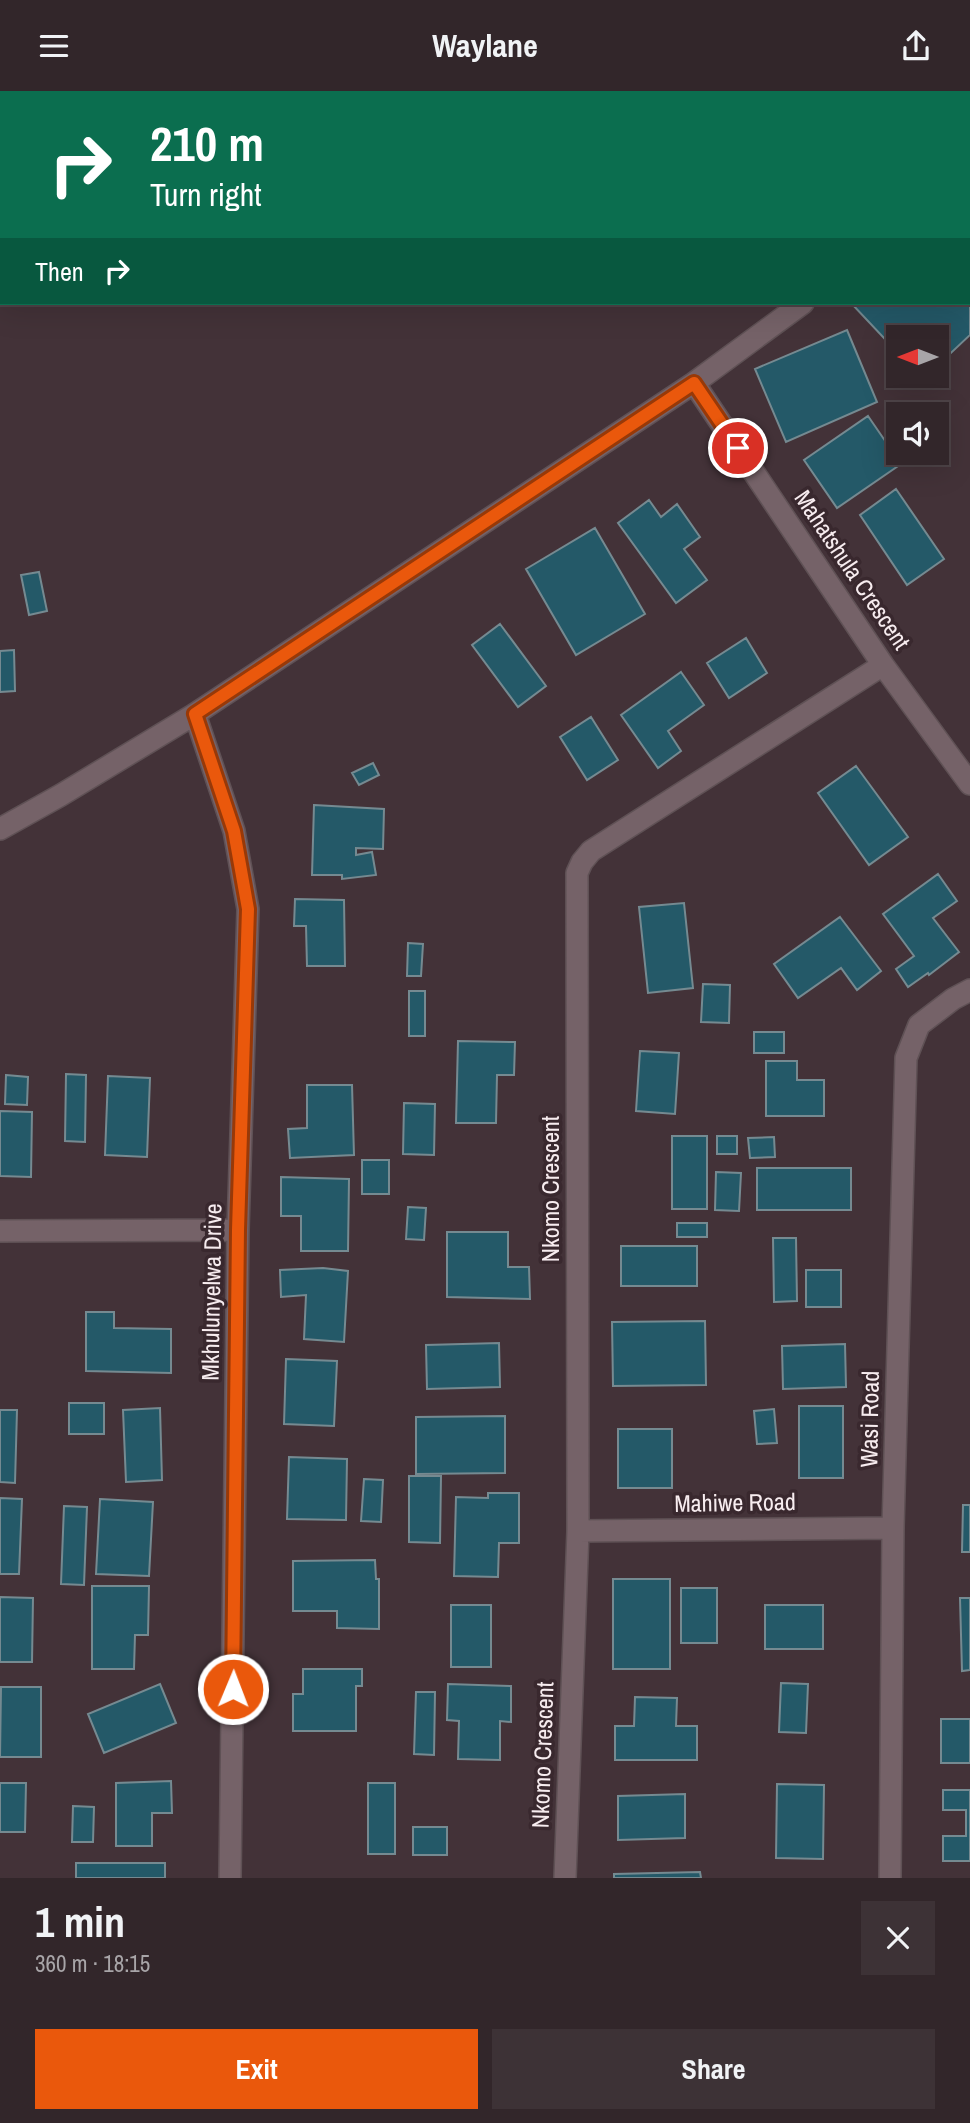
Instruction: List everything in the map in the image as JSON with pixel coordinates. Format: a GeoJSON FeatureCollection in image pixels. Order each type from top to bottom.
{"type":"FeatureCollection","features":[{"type":"Feature","properties":{"kind":"street"},"geometry":{"type":"LineString","coordinates":[[0,829],[195,714],[694,383],[800,305]]}},
{"type":"Feature","properties":{"kind":"street","name":"Mahatshula Crescent"},"geometry":{"type":"LineString","coordinates":[[694,383],[883,665],[970,785]]}},
{"type":"Feature","properties":{"kind":"street","name":"Nkomo Crescent"},"geometry":{"type":"LineString","coordinates":[[565,1878],[578,1531],[577,873],[591,851],[883,665]]}},
{"type":"Feature","properties":{"kind":"street","name":"Mkhulunyelwa Drive"},"geometry":{"type":"LineString","coordinates":[[195,714],[234,831],[248,909],[238,1230],[230,1878]]}},
{"type":"Feature","properties":{"kind":"street","name":"Wasi Road"},"geometry":{"type":"LineString","coordinates":[[890,1878],[893,1528],[906,1058],[919,1025],[953,999],[970,991]]}},
{"type":"Feature","properties":{"kind":"street"},"geometry":{"type":"LineString","coordinates":[[0,1231],[238,1230]]}},
{"type":"Feature","properties":{"kind":"street","name":"Mahiwe Road"},"geometry":{"type":"LineString","coordinates":[[578,1531],[893,1528]]}},
{"type":"Feature","properties":{"kind":"building"},"geometry":{"type":"Polygon","coordinates":[[[853,305],[970,305],[970,335],[949,355],[949,325],[886,325],[886,340],[853,305]]]}},
{"type":"Feature","properties":{"kind":"building"},"geometry":{"type":"Polygon","coordinates":[[[847,330],[877,402],[786,442],[755,369],[847,330]]]}},
{"type":"Feature","properties":{"kind":"building"},"geometry":{"type":"Polygon","coordinates":[[[868,416],[886,442],[886,465],[900,465],[837,508],[804,460],[868,416]]]}},
{"type":"Feature","properties":{"kind":"building"},"geometry":{"type":"Polygon","coordinates":[[[896,489],[944,559],[907,585],[860,515],[896,489]]]}},
{"type":"Feature","properties":{"kind":"building"},"geometry":{"type":"Polygon","coordinates":[[[649,500],[661,517],[677,504],[700,537],[684,549],[707,580],[676,603],[618,523],[649,500]]]}},
{"type":"Feature","properties":{"kind":"building"},"geometry":{"type":"Polygon","coordinates":[[[595,528],[645,614],[576,655],[526,569],[595,528]]]}},
{"type":"Feature","properties":{"kind":"building"},"geometry":{"type":"Polygon","coordinates":[[[39,572],[47,611],[29,615],[21,575],[39,572]]]}},
{"type":"Feature","properties":{"kind":"building"},"geometry":{"type":"Polygon","coordinates":[[[500,624],[546,686],[518,707],[472,645],[500,624]]]}},
{"type":"Feature","properties":{"kind":"building"},"geometry":{"type":"Polygon","coordinates":[[[746,638],[767,673],[729,698],[707,663],[746,638]]]}},
{"type":"Feature","properties":{"kind":"building"},"geometry":{"type":"Polygon","coordinates":[[[14,650],[15,691],[0,692],[0,651],[14,650]]]}},
{"type":"Feature","properties":{"kind":"building"},"geometry":{"type":"Polygon","coordinates":[[[681,672],[704,705],[668,731],[681,751],[658,768],[621,715],[681,672]]]}},
{"type":"Feature","properties":{"kind":"building"},"geometry":{"type":"Polygon","coordinates":[[[591,717],[618,760],[587,780],[560,737],[591,717]]]}},
{"type":"Feature","properties":{"kind":"building"},"geometry":{"type":"Polygon","coordinates":[[[373,763],[379,775],[359,785],[352,773],[373,763]]]}},
{"type":"Feature","properties":{"kind":"building"},"geometry":{"type":"Polygon","coordinates":[[[856,766],[908,837],[869,865],[818,793],[856,766]]]}},
{"type":"Feature","properties":{"kind":"building"},"geometry":{"type":"Polygon","coordinates":[[[314,805],[384,809],[383,849],[356,848],[356,855],[372,852],[376,875],[342,879],[342,875],[312,875],[314,805]]]}},
{"type":"Feature","properties":{"kind":"building"},"geometry":{"type":"Polygon","coordinates":[[[938,874],[957,901],[933,918],[959,952],[908,987],[896,969],[914,956],[883,914],[938,874]]]}},
{"type":"Feature","properties":{"kind":"building"},"geometry":{"type":"Polygon","coordinates":[[[295,899],[344,900],[345,966],[307,966],[306,926],[294,926],[295,899]]]}},
{"type":"Feature","properties":{"kind":"building"},"geometry":{"type":"Polygon","coordinates":[[[684,903],[693,988],[648,993],[639,907],[684,903]]]}},
{"type":"Feature","properties":{"kind":"building"},"geometry":{"type":"Polygon","coordinates":[[[840,917],[881,971],[857,990],[841,968],[798,998],[774,964],[840,917]]]}},
{"type":"Feature","properties":{"kind":"building"},"geometry":{"type":"Polygon","coordinates":[[[408,943],[423,944],[421,976],[407,976],[408,943]]]}},
{"type":"Feature","properties":{"kind":"building"},"geometry":{"type":"Polygon","coordinates":[[[703,984],[730,985],[729,1023],[701,1022],[703,984]]]}},
{"type":"Feature","properties":{"kind":"building"},"geometry":{"type":"Polygon","coordinates":[[[409,991],[425,991],[425,1036],[409,1036],[409,991]]]}},
{"type":"Feature","properties":{"kind":"building"},"geometry":{"type":"Polygon","coordinates":[[[754,1032],[784,1032],[784,1053],[754,1053],[754,1032]]]}},
{"type":"Feature","properties":{"kind":"building"},"geometry":{"type":"Polygon","coordinates":[[[458,1041],[515,1042],[514,1075],[497,1075],[496,1123],[456,1123],[458,1041]]]}},
{"type":"Feature","properties":{"kind":"building"},"geometry":{"type":"Polygon","coordinates":[[[640,1051],[679,1053],[675,1114],[636,1111],[640,1051]]]}},
{"type":"Feature","properties":{"kind":"building"},"geometry":{"type":"Polygon","coordinates":[[[766,1061],[797,1061],[797,1080],[824,1080],[824,1116],[766,1116],[766,1061]]]}},
{"type":"Feature","properties":{"kind":"building"},"geometry":{"type":"Polygon","coordinates":[[[66,1074],[86,1075],[85,1142],[65,1141],[66,1074]]]}},
{"type":"Feature","properties":{"kind":"building"},"geometry":{"type":"Polygon","coordinates":[[[6,1075],[28,1077],[27,1105],[5,1104],[6,1075]]]}},
{"type":"Feature","properties":{"kind":"building"},"geometry":{"type":"Polygon","coordinates":[[[108,1076],[150,1078],[147,1157],[105,1155],[108,1076]]]}},
{"type":"Feature","properties":{"kind":"building"},"geometry":{"type":"Polygon","coordinates":[[[307,1085],[352,1085],[354,1155],[290,1158],[288,1129],[307,1128],[307,1085]]]}},
{"type":"Feature","properties":{"kind":"building"},"geometry":{"type":"Polygon","coordinates":[[[404,1103],[435,1104],[434,1155],[403,1154],[404,1103]]]}},
{"type":"Feature","properties":{"kind":"building"},"geometry":{"type":"Polygon","coordinates":[[[0,1111],[32,1112],[31,1177],[0,1176],[0,1111]]]}},
{"type":"Feature","properties":{"kind":"building"},"geometry":{"type":"Polygon","coordinates":[[[672,1136],[707,1136],[707,1209],[672,1209],[672,1136]]]}},
{"type":"Feature","properties":{"kind":"building"},"geometry":{"type":"Polygon","coordinates":[[[717,1136],[737,1136],[737,1154],[717,1154],[717,1136]]]}},
{"type":"Feature","properties":{"kind":"building"},"geometry":{"type":"Polygon","coordinates":[[[774,1137],[775,1157],[750,1158],[748,1138],[774,1137]]]}},
{"type":"Feature","properties":{"kind":"building"},"geometry":{"type":"Polygon","coordinates":[[[362,1160],[389,1160],[389,1194],[362,1194],[362,1160]]]}},
{"type":"Feature","properties":{"kind":"building"},"geometry":{"type":"Polygon","coordinates":[[[757,1168],[851,1168],[851,1210],[757,1210],[757,1168]]]}},
{"type":"Feature","properties":{"kind":"building"},"geometry":{"type":"Polygon","coordinates":[[[716,1172],[741,1173],[739,1211],[715,1210],[716,1172]]]}},
{"type":"Feature","properties":{"kind":"building"},"geometry":{"type":"Polygon","coordinates":[[[281,1177],[349,1179],[348,1251],[301,1251],[301,1216],[281,1216],[281,1177]]]}},
{"type":"Feature","properties":{"kind":"building"},"geometry":{"type":"Polygon","coordinates":[[[408,1207],[426,1208],[424,1240],[406,1239],[408,1207]]]}},
{"type":"Feature","properties":{"kind":"building"},"geometry":{"type":"Polygon","coordinates":[[[677,1223],[707,1223],[707,1237],[677,1237],[677,1223]]]}},
{"type":"Feature","properties":{"kind":"building"},"geometry":{"type":"Polygon","coordinates":[[[447,1232],[508,1232],[508,1267],[529,1267],[530,1299],[447,1297],[447,1232]]]}},
{"type":"Feature","properties":{"kind":"building"},"geometry":{"type":"Polygon","coordinates":[[[773,1238],[796,1238],[797,1301],[774,1302],[773,1238]]]}},
{"type":"Feature","properties":{"kind":"building"},"geometry":{"type":"Polygon","coordinates":[[[621,1246],[697,1246],[697,1286],[621,1286],[621,1246]]]}},
{"type":"Feature","properties":{"kind":"building"},"geometry":{"type":"Polygon","coordinates":[[[323,1268],[348,1271],[344,1342],[304,1339],[306,1295],[281,1297],[280,1270],[323,1268]]]}},
{"type":"Feature","properties":{"kind":"building"},"geometry":{"type":"Polygon","coordinates":[[[806,1270],[841,1270],[841,1307],[806,1307],[806,1270]]]}},
{"type":"Feature","properties":{"kind":"building"},"geometry":{"type":"Polygon","coordinates":[[[86,1312],[114,1312],[114,1328],[171,1329],[171,1373],[86,1371],[86,1312]]]}},
{"type":"Feature","properties":{"kind":"building"},"geometry":{"type":"Polygon","coordinates":[[[705,1321],[706,1385],[613,1386],[612,1322],[705,1321]]]}},
{"type":"Feature","properties":{"kind":"building"},"geometry":{"type":"Polygon","coordinates":[[[499,1343],[500,1387],[427,1389],[426,1345],[499,1343]]]}},
{"type":"Feature","properties":{"kind":"building"},"geometry":{"type":"Polygon","coordinates":[[[845,1344],[846,1387],[783,1389],[782,1346],[845,1344]]]}},
{"type":"Feature","properties":{"kind":"building"},"geometry":{"type":"Polygon","coordinates":[[[286,1359],[337,1361],[334,1426],[284,1424],[286,1359]]]}},
{"type":"Feature","properties":{"kind":"building"},"geometry":{"type":"Polygon","coordinates":[[[69,1403],[104,1403],[104,1434],[69,1434],[69,1403]]]}},
{"type":"Feature","properties":{"kind":"building"},"geometry":{"type":"Polygon","coordinates":[[[799,1406],[843,1406],[843,1478],[799,1478],[799,1406]]]}},
{"type":"Feature","properties":{"kind":"building"},"geometry":{"type":"Polygon","coordinates":[[[160,1408],[162,1480],[126,1482],[123,1410],[160,1408]]]}},
{"type":"Feature","properties":{"kind":"building"},"geometry":{"type":"Polygon","coordinates":[[[774,1409],[777,1443],[757,1444],[754,1411],[774,1409]]]}},
{"type":"Feature","properties":{"kind":"building"},"geometry":{"type":"Polygon","coordinates":[[[0,1410],[17,1410],[15,1483],[0,1482],[0,1410]]]}},
{"type":"Feature","properties":{"kind":"building"},"geometry":{"type":"Polygon","coordinates":[[[505,1416],[505,1473],[416,1474],[416,1417],[505,1416]]]}},
{"type":"Feature","properties":{"kind":"building"},"geometry":{"type":"Polygon","coordinates":[[[618,1429],[672,1429],[672,1488],[618,1488],[618,1429]]]}},
{"type":"Feature","properties":{"kind":"building"},"geometry":{"type":"Polygon","coordinates":[[[289,1457],[347,1459],[346,1520],[287,1519],[289,1457]]]}},
{"type":"Feature","properties":{"kind":"building"},"geometry":{"type":"Polygon","coordinates":[[[409,1476],[441,1476],[440,1543],[409,1542],[409,1476]]]}},
{"type":"Feature","properties":{"kind":"building"},"geometry":{"type":"Polygon","coordinates":[[[364,1479],[383,1480],[381,1522],[361,1521],[364,1479]]]}},
{"type":"Feature","properties":{"kind":"building"},"geometry":{"type":"Polygon","coordinates":[[[488,1493],[519,1493],[519,1543],[499,1543],[498,1577],[454,1576],[456,1497],[488,1498],[488,1493]]]}},
{"type":"Feature","properties":{"kind":"building"},"geometry":{"type":"Polygon","coordinates":[[[0,1498],[22,1499],[19,1574],[0,1574],[0,1498]]]}},
{"type":"Feature","properties":{"kind":"building"},"geometry":{"type":"Polygon","coordinates":[[[100,1499],[153,1502],[149,1576],[96,1574],[100,1499]]]}},
{"type":"Feature","properties":{"kind":"building"},"geometry":{"type":"Polygon","coordinates":[[[963,1505],[970,1505],[970,1552],[962,1552],[963,1505]]]}},
{"type":"Feature","properties":{"kind":"building"},"geometry":{"type":"Polygon","coordinates":[[[64,1506],[87,1507],[84,1585],[61,1584],[64,1506]]]}},
{"type":"Feature","properties":{"kind":"building"},"geometry":{"type":"Polygon","coordinates":[[[375,1560],[376,1579],[379,1579],[379,1629],[337,1628],[337,1611],[293,1611],[293,1561],[375,1560]]]}},
{"type":"Feature","properties":{"kind":"building"},"geometry":{"type":"Polygon","coordinates":[[[613,1579],[670,1579],[670,1669],[613,1669],[613,1579]]]}},
{"type":"Feature","properties":{"kind":"building"},"geometry":{"type":"Polygon","coordinates":[[[92,1586],[149,1586],[148,1635],[135,1635],[134,1669],[92,1669],[92,1586]]]}},
{"type":"Feature","properties":{"kind":"building"},"geometry":{"type":"Polygon","coordinates":[[[681,1588],[717,1588],[717,1643],[681,1643],[681,1588]]]}},
{"type":"Feature","properties":{"kind":"building"},"geometry":{"type":"Polygon","coordinates":[[[0,1597],[33,1598],[32,1662],[0,1662],[0,1597]]]}},
{"type":"Feature","properties":{"kind":"building"},"geometry":{"type":"Polygon","coordinates":[[[960,1598],[970,1598],[970,1670],[962,1671],[960,1598]]]}},
{"type":"Feature","properties":{"kind":"building"},"geometry":{"type":"Polygon","coordinates":[[[451,1605],[491,1605],[491,1667],[451,1667],[451,1605]]]}},
{"type":"Feature","properties":{"kind":"building"},"geometry":{"type":"Polygon","coordinates":[[[765,1605],[823,1605],[823,1649],[765,1649],[765,1605]]]}},
{"type":"Feature","properties":{"kind":"building"},"geometry":{"type":"Polygon","coordinates":[[[303,1669],[362,1669],[362,1686],[356,1686],[356,1731],[293,1731],[293,1694],[303,1694],[303,1669]]]}},
{"type":"Feature","properties":{"kind":"building"},"geometry":{"type":"Polygon","coordinates":[[[781,1683],[808,1684],[806,1733],[779,1732],[781,1683]]]}},
{"type":"Feature","properties":{"kind":"building"},"geometry":{"type":"Polygon","coordinates":[[[160,1684],[176,1723],[104,1753],[88,1714],[160,1684]]]}},
{"type":"Feature","properties":{"kind":"building"},"geometry":{"type":"Polygon","coordinates":[[[448,1684],[511,1686],[511,1722],[500,1721],[500,1760],[458,1759],[459,1721],[447,1720],[448,1684]]]}},
{"type":"Feature","properties":{"kind":"building"},"geometry":{"type":"Polygon","coordinates":[[[1,1687],[41,1687],[41,1757],[0,1757],[1,1687]]]}},
{"type":"Feature","properties":{"kind":"building"},"geometry":{"type":"Polygon","coordinates":[[[416,1692],[435,1692],[434,1755],[414,1754],[416,1692]]]}},
{"type":"Feature","properties":{"kind":"building"},"geometry":{"type":"Polygon","coordinates":[[[635,1697],[677,1698],[676,1726],[697,1726],[697,1760],[615,1760],[615,1726],[634,1726],[635,1697]]]}},
{"type":"Feature","properties":{"kind":"building"},"geometry":{"type":"Polygon","coordinates":[[[941,1719],[970,1719],[970,1763],[941,1763],[941,1719]]]}},
{"type":"Feature","properties":{"kind":"building"},"geometry":{"type":"Polygon","coordinates":[[[171,1781],[172,1813],[152,1813],[152,1846],[116,1846],[116,1783],[171,1781]]]}},
{"type":"Feature","properties":{"kind":"building"},"geometry":{"type":"Polygon","coordinates":[[[0,1783],[26,1783],[25,1832],[0,1832],[0,1783]]]}},
{"type":"Feature","properties":{"kind":"building"},"geometry":{"type":"Polygon","coordinates":[[[368,1783],[395,1783],[395,1854],[368,1854],[368,1783]]]}},
{"type":"Feature","properties":{"kind":"building"},"geometry":{"type":"Polygon","coordinates":[[[777,1784],[824,1785],[823,1859],[776,1858],[777,1784]]]}},
{"type":"Feature","properties":{"kind":"building"},"geometry":{"type":"Polygon","coordinates":[[[943,1790],[970,1790],[970,1861],[943,1861],[943,1836],[966,1836],[966,1810],[943,1810],[943,1790]]]}},
{"type":"Feature","properties":{"kind":"building"},"geometry":{"type":"Polygon","coordinates":[[[685,1794],[685,1838],[618,1840],[618,1796],[685,1794]]]}},
{"type":"Feature","properties":{"kind":"building"},"geometry":{"type":"Polygon","coordinates":[[[73,1806],[94,1807],[93,1842],[72,1842],[73,1806]]]}},
{"type":"Feature","properties":{"kind":"building"},"geometry":{"type":"Polygon","coordinates":[[[413,1827],[447,1827],[447,1855],[413,1855],[413,1827]]]}},
{"type":"Feature","properties":{"kind":"building"},"geometry":{"type":"Polygon","coordinates":[[[76,1863],[165,1863],[165,1878],[76,1878],[76,1863]]]}},
{"type":"Feature","properties":{"kind":"building"},"geometry":{"type":"Polygon","coordinates":[[[700,1872],[701,1878],[614,1878],[614,1874],[700,1872]]]}},
{"type":"Feature","properties":{"kind":"route"},"geometry":{"type":"LineString","coordinates":[[233,1689],[238,1230],[248,909],[234,831],[195,714],[694,383],[738,448]]}}]}
